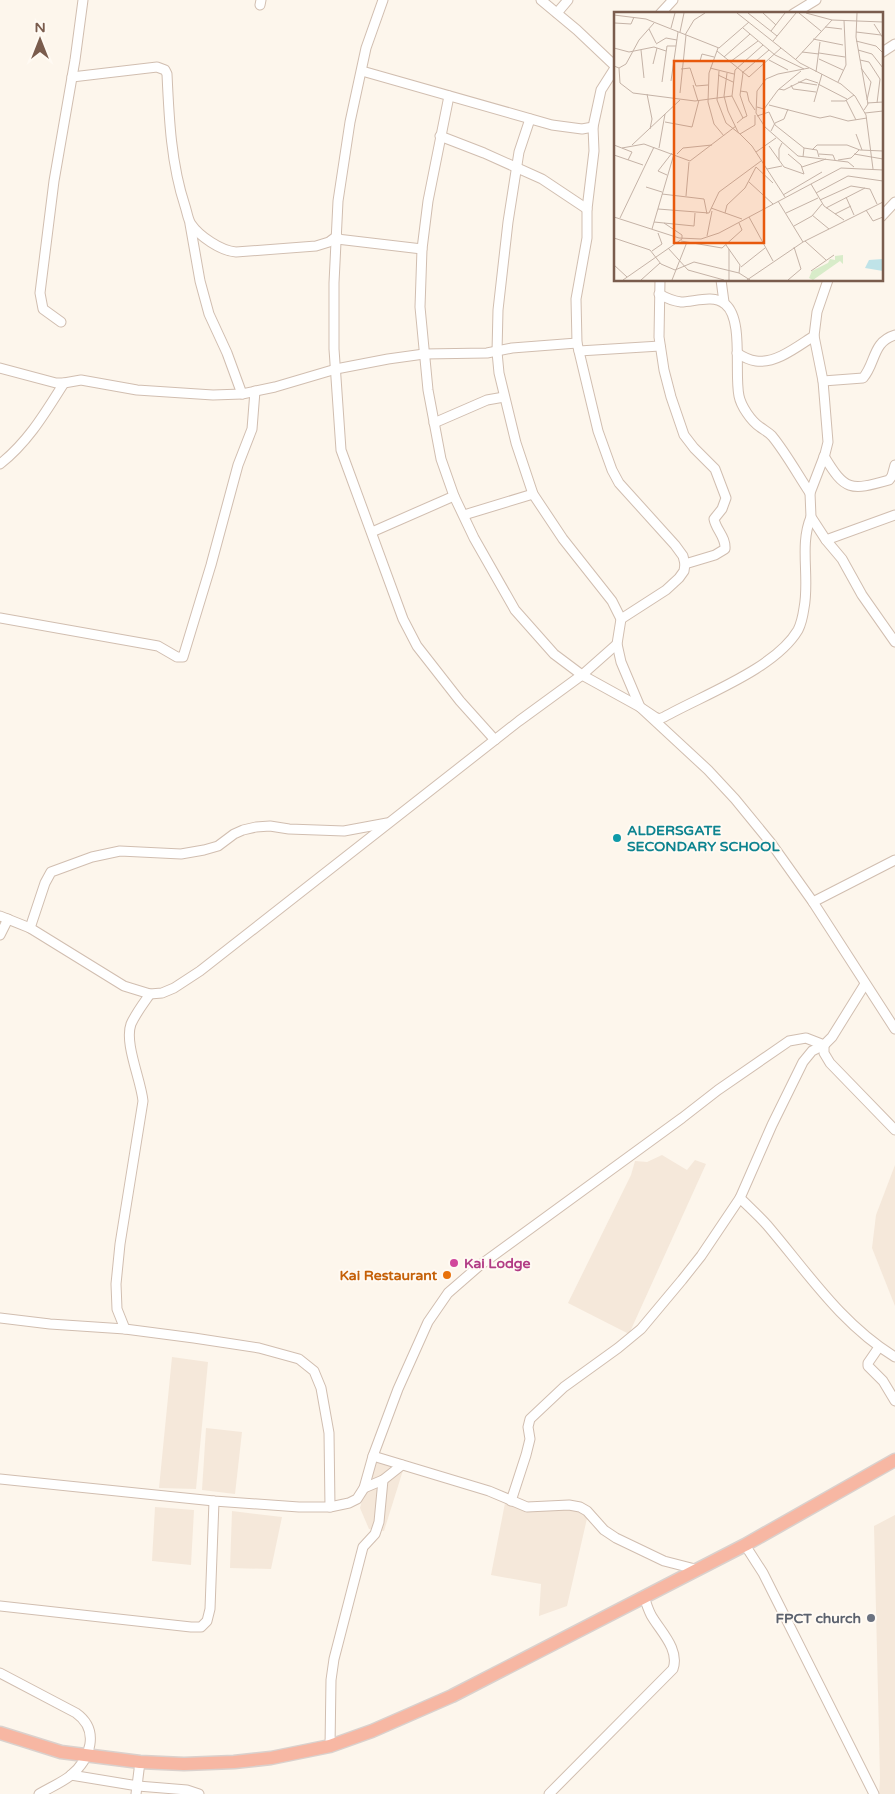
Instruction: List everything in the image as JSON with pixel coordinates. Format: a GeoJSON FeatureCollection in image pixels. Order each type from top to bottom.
{"type":"FeatureCollection","features":[{"type":"Feature","properties":{"kind":"highway"},"geometry":{"type":"LineString","coordinates":[[0,1733],[51,1749],[88,1756],[140,1762],[234,1762],[271,1758],[330,1746],[372,1731],[452,1696],[644,1596],[699,1570],[895,1460]]}},
{"type":"Feature","properties":{"kind":"street"},"geometry":{"type":"LineString","coordinates":[[60,322],[43,309],[40,293],[54,181],[83,0]]}},
{"type":"Feature","properties":{"kind":"street"},"geometry":{"type":"LineString","coordinates":[[384,0],[366,48],[350,122],[338,201],[334,292],[341,450],[403,619],[417,646],[460,701],[495,740]]}},
{"type":"Feature","properties":{"kind":"street"},"geometry":{"type":"LineString","coordinates":[[541,0],[614,66]]}},
{"type":"Feature","properties":{"kind":"street"},"geometry":{"type":"LineString","coordinates":[[557,13],[568,0]]}},
{"type":"Feature","properties":{"kind":"street"},"geometry":{"type":"LineString","coordinates":[[662,12],[673,0]]}},
{"type":"Feature","properties":{"kind":"street"},"geometry":{"type":"LineString","coordinates":[[796,12],[816,0]]}},
{"type":"Feature","properties":{"kind":"street"},"geometry":{"type":"LineString","coordinates":[[882,52],[895,44]]}},
{"type":"Feature","properties":{"kind":"street"},"geometry":{"type":"LineString","coordinates":[[72,78],[157,67],[165,70],[168,74],[174,154],[179,190],[190,224],[200,281],[209,314],[227,353],[242,394]]}},
{"type":"Feature","properties":{"kind":"street"},"geometry":{"type":"LineString","coordinates":[[614,69],[601,90],[593,127],[594,151],[587,209],[587,238],[576,299],[578,347],[598,431],[612,470],[619,483],[675,545],[683,556],[685,564],[684,571],[679,578],[666,590],[621,619]]}},
{"type":"Feature","properties":{"kind":"street"},"geometry":{"type":"LineString","coordinates":[[362,71],[530,119],[571,128],[593,127]]}},
{"type":"Feature","properties":{"kind":"street"},"geometry":{"type":"LineString","coordinates":[[449,96],[428,201],[422,249],[420,307],[428,390],[441,459],[454,496],[474,538],[515,610],[554,654],[582,676],[660,719],[748,675],[782,648],[798,630],[804,607],[807,533],[811,517],[810,493],[828,442],[823,381],[814,336],[817,312],[828,281]]}},
{"type":"Feature","properties":{"kind":"street"},"geometry":{"type":"LineString","coordinates":[[530,119],[519,152],[506,241],[498,310],[497,352],[504,397],[516,443],[534,494],[564,539],[612,602],[621,619],[617,644],[621,662],[640,707],[708,770],[771,843],[813,902],[895,1029]]}},
{"type":"Feature","properties":{"kind":"street"},"geometry":{"type":"LineString","coordinates":[[440,136],[542,180],[587,209]]}},
{"type":"Feature","properties":{"kind":"street"},"geometry":{"type":"LineString","coordinates":[[882,216],[895,202]]}},
{"type":"Feature","properties":{"kind":"street"},"geometry":{"type":"LineString","coordinates":[[190,224],[202,235],[230,251],[316,246],[337,238],[422,249]]}},
{"type":"Feature","properties":{"kind":"street"},"geometry":{"type":"LineString","coordinates":[[660,281],[658,338],[671,398],[684,435],[715,469],[726,498],[722,509],[714,519],[726,543],[725,549],[715,556],[685,564]]}},
{"type":"Feature","properties":{"kind":"street"},"geometry":{"type":"LineString","coordinates":[[721,281],[724,302],[732,314],[735,324],[736,378],[740,400],[754,422],[772,436],[810,493]]}},
{"type":"Feature","properties":{"kind":"street"},"geometry":{"type":"LineString","coordinates":[[659,294],[670,300],[680,302],[704,299],[724,302]]}},
{"type":"Feature","properties":{"kind":"street"},"geometry":{"type":"LineString","coordinates":[[823,381],[863,378],[879,346],[885,339],[895,335]]}},
{"type":"Feature","properties":{"kind":"street"},"geometry":{"type":"LineString","coordinates":[[737,354],[755,361],[766,360],[779,356],[814,336]]}},
{"type":"Feature","properties":{"kind":"street"},"geometry":{"type":"LineString","coordinates":[[0,368],[56,383],[81,380],[138,390],[213,395],[242,394],[275,388],[336,369],[424,354],[474,354],[497,352],[512,348],[660,346]]}},
{"type":"Feature","properties":{"kind":"street"},"geometry":{"type":"LineString","coordinates":[[0,464],[15,452],[32,432],[64,383]]}},
{"type":"Feature","properties":{"kind":"street"},"geometry":{"type":"LineString","coordinates":[[0,618],[158,646],[165,648],[177,657],[183,657],[206,583],[238,465],[252,429],[255,391]]}},
{"type":"Feature","properties":{"kind":"street"},"geometry":{"type":"LineString","coordinates":[[434,423],[487,400],[504,397]]}},
{"type":"Feature","properties":{"kind":"street"},"geometry":{"type":"LineString","coordinates":[[824,456],[842,482],[854,487],[889,480],[895,465]]}},
{"type":"Feature","properties":{"kind":"street"},"geometry":{"type":"LineString","coordinates":[[464,515],[534,494]]}},
{"type":"Feature","properties":{"kind":"street"},"geometry":{"type":"LineString","coordinates":[[372,532],[454,496]]}},
{"type":"Feature","properties":{"kind":"street"},"geometry":{"type":"LineString","coordinates":[[826,540],[895,515]]}},
{"type":"Feature","properties":{"kind":"street"},"geometry":{"type":"LineString","coordinates":[[811,517],[826,540],[842,559],[862,595],[895,642]]}},
{"type":"Feature","properties":{"kind":"street"},"geometry":{"type":"LineString","coordinates":[[0,935],[4,918],[30,928],[124,986],[150,994],[162,993],[174,988],[200,971],[495,740],[582,676],[617,644]]}},
{"type":"Feature","properties":{"kind":"street"},"geometry":{"type":"LineString","coordinates":[[30,928],[51,872],[92,857],[120,851],[190,853],[218,846],[234,834],[256,827],[270,826],[344,832],[389,822]]}},
{"type":"Feature","properties":{"kind":"street"},"geometry":{"type":"LineString","coordinates":[[813,902],[895,860]]}},
{"type":"Feature","properties":{"kind":"street"},"geometry":{"type":"LineString","coordinates":[[510,1501],[528,1449],[530,1439],[528,1423],[530,1419],[564,1387],[641,1329],[701,1256],[740,1198],[772,1125],[803,1062],[812,1052],[824,1045],[832,1037],[865,984]]}},
{"type":"Feature","properties":{"kind":"street"},"geometry":{"type":"LineString","coordinates":[[125,1329],[117,1308],[116,1284],[120,1244],[143,1101],[129,1039],[130,1026],[150,994]]}},
{"type":"Feature","properties":{"kind":"street"},"geometry":{"type":"LineString","coordinates":[[0,1479],[214,1501],[299,1507],[330,1507],[349,1503],[357,1499],[364,1488],[373,1456],[409,1364],[428,1322],[448,1293],[486,1261],[718,1090],[789,1041],[806,1038],[824,1045]]}},
{"type":"Feature","properties":{"kind":"street"},"geometry":{"type":"LineString","coordinates":[[824,1045],[824,1053],[830,1063],[895,1130]]}},
{"type":"Feature","properties":{"kind":"street"},"geometry":{"type":"LineString","coordinates":[[740,1198],[767,1226],[834,1307],[857,1330],[878,1347],[895,1357]]}},
{"type":"Feature","properties":{"kind":"street"},"geometry":{"type":"LineString","coordinates":[[0,1318],[50,1324],[125,1329],[259,1348],[299,1359],[314,1371],[321,1388],[327,1420],[330,1507]]}},
{"type":"Feature","properties":{"kind":"street"},"geometry":{"type":"LineString","coordinates":[[878,1347],[868,1366],[883,1380],[895,1401]]}},
{"type":"Feature","properties":{"kind":"street"},"geometry":{"type":"LineString","coordinates":[[373,1456],[489,1491],[531,1508],[569,1505],[580,1508],[587,1511],[604,1530],[616,1538],[664,1561],[699,1570]]}},
{"type":"Feature","properties":{"kind":"street"},"geometry":{"type":"LineString","coordinates":[[364,1488],[383,1480],[402,1465]]}},
{"type":"Feature","properties":{"kind":"street"},"geometry":{"type":"LineString","coordinates":[[330,1746],[331,1680],[334,1659],[363,1547],[374,1534],[378,1522],[383,1480]]}},
{"type":"Feature","properties":{"kind":"street"},"geometry":{"type":"LineString","coordinates":[[0,1606],[201,1627],[207,1622],[210,1609],[214,1501]]}},
{"type":"Feature","properties":{"kind":"street"},"geometry":{"type":"LineString","coordinates":[[745,1545],[764,1573],[874,1794]]}},
{"type":"Feature","properties":{"kind":"street"},"geometry":{"type":"LineString","coordinates":[[549,1794],[673,1669],[675,1662],[673,1649],[650,1612],[644,1596]]}},
{"type":"Feature","properties":{"kind":"street"},"geometry":{"type":"LineString","coordinates":[[0,1673],[83,1718],[90,1733],[88,1756],[71,1775],[39,1794]]}},
{"type":"Feature","properties":{"kind":"street"},"geometry":{"type":"LineString","coordinates":[[137,1790],[140,1762]]}},
{"type":"Feature","properties":{"kind":"street"},"geometry":{"type":"LineString","coordinates":[[71,1775],[137,1790],[187,1790],[199,1794]]}},
{"type":"Feature","properties":{"kind":"shaded area"},"geometry":{"type":"Polygon","coordinates":[[[662,1155],[687,1170],[695,1160],[706,1164],[629,1334],[568,1303],[631,1175],[635,1161],[647,1162],[662,1155]]]}},
{"type":"Feature","properties":{"kind":"shaded area"},"geometry":{"type":"Polygon","coordinates":[[[895,1165],[895,1306],[872,1248],[876,1215],[895,1165]]]}},
{"type":"Feature","properties":{"kind":"shaded area"},"geometry":{"type":"Polygon","coordinates":[[[172,1357],[208,1362],[196,1489],[159,1488],[172,1357]]]}},
{"type":"Feature","properties":{"kind":"shaded area"},"geometry":{"type":"Polygon","coordinates":[[[206,1428],[242,1432],[235,1494],[202,1490],[206,1428]]]}},
{"type":"Feature","properties":{"kind":"shaded area"},"geometry":{"type":"Polygon","coordinates":[[[374,1457],[404,1467],[384,1531],[369,1529],[360,1508],[374,1457]]]}},
{"type":"Feature","properties":{"kind":"shaded area"},"geometry":{"type":"Polygon","coordinates":[[[505,1503],[528,1511],[563,1507],[588,1514],[567,1606],[539,1616],[541,1584],[491,1575],[505,1503]]]}},
{"type":"Feature","properties":{"kind":"shaded area"},"geometry":{"type":"Polygon","coordinates":[[[155,1507],[194,1510],[191,1565],[152,1561],[155,1507]]]}},
{"type":"Feature","properties":{"kind":"shaded area"},"geometry":{"type":"Polygon","coordinates":[[[232,1511],[282,1517],[271,1569],[230,1568],[232,1511]]]}},
{"type":"Feature","properties":{"kind":"shaded area"},"geometry":{"type":"Polygon","coordinates":[[[895,1515],[895,1794],[879,1794],[874,1526],[895,1515]]]}},
{"type":"Feature","properties":{"kind":"place","name":"ALDERSGATE SECONDARY SCHOOL"},"geometry":{"type":"Point","coordinates":[617,838]}},
{"type":"Feature","properties":{"kind":"place","name":"Kai Lodge"},"geometry":{"type":"Point","coordinates":[454,1263]}},
{"type":"Feature","properties":{"kind":"place","name":"Kai Restaurant"},"geometry":{"type":"Point","coordinates":[447,1275]}},
{"type":"Feature","properties":{"kind":"place","name":"FPCT church"},"geometry":{"type":"Point","coordinates":[871,1618]}}]}
